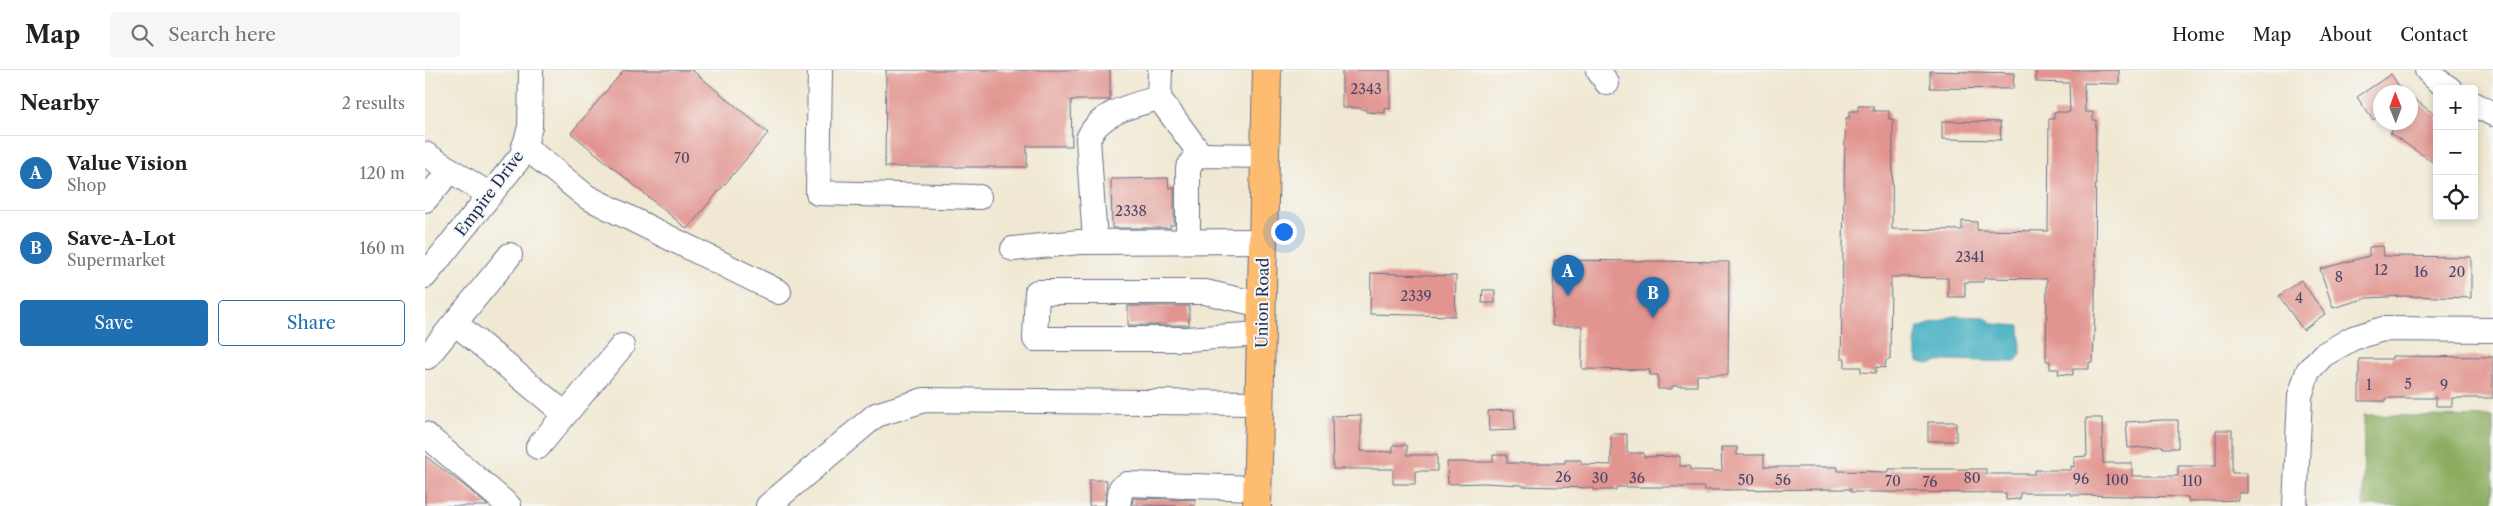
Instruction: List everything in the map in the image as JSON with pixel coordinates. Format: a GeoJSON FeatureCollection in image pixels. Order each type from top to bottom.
{"type":"FeatureCollection","features":[{"type":"Feature","properties":{"kind":"main road","name":"Union Road"},"geometry":{"type":"LineString","coordinates":[[1257,497],[1267,70]]}},
{"type":"Feature","properties":{"kind":"street","name":"Empire Drive"},"geometry":{"type":"LineString","coordinates":[[425,276],[522,155],[530,127],[531,70]]}},
{"type":"Feature","properties":{"kind":"street"},"geometry":{"type":"LineString","coordinates":[[820,70],[818,193],[979,197]]}},
{"type":"Feature","properties":{"kind":"street"},"geometry":{"type":"LineString","coordinates":[[1160,70],[1159,98],[1201,155]]}},
{"type":"Feature","properties":{"kind":"street"},"geometry":{"type":"LineString","coordinates":[[2427,70],[2444,85]]}},
{"type":"Feature","properties":{"kind":"street"},"geometry":{"type":"LineString","coordinates":[[1095,242],[1088,139],[1091,132],[1119,109],[1159,98]]}},
{"type":"Feature","properties":{"kind":"street"},"geometry":{"type":"LineString","coordinates":[[2478,106],[2493,114]]}},
{"type":"Feature","properties":{"kind":"street"},"geometry":{"type":"LineString","coordinates":[[524,146],[587,197],[779,292]]}},
{"type":"Feature","properties":{"kind":"street"},"geometry":{"type":"LineString","coordinates":[[425,154],[490,195]]}},
{"type":"Feature","properties":{"kind":"street"},"geometry":{"type":"LineString","coordinates":[[1188,240],[1188,168],[1194,159],[1201,155],[1265,156]]}},
{"type":"Feature","properties":{"kind":"street"},"geometry":{"type":"LineString","coordinates":[[425,200],[451,170]]}},
{"type":"Feature","properties":{"kind":"street"},"geometry":{"type":"LineString","coordinates":[[1013,249],[1095,242],[1263,241]]}},
{"type":"Feature","properties":{"kind":"street"},"geometry":{"type":"LineString","coordinates":[[510,255],[437,336],[565,414]]}},
{"type":"Feature","properties":{"kind":"street"},"geometry":{"type":"LineString","coordinates":[[1261,334],[1186,339],[1035,339],[1037,292],[1205,292],[1262,305]]}},
{"type":"Feature","properties":{"kind":"street"},"geometry":{"type":"LineString","coordinates":[[2295,506],[2300,396],[2308,371],[2323,355],[2353,338],[2383,329],[2493,330]]}},
{"type":"Feature","properties":{"kind":"street"},"geometry":{"type":"LineString","coordinates":[[538,447],[622,346]]}},
{"type":"Feature","properties":{"kind":"street"},"geometry":{"type":"LineString","coordinates":[[768,506],[876,415],[924,400],[1259,403]]}},
{"type":"Feature","properties":{"kind":"street"},"geometry":{"type":"LineString","coordinates":[[425,434],[509,506]]}},
{"type":"Feature","properties":{"kind":"street"},"geometry":{"type":"LineString","coordinates":[[1118,506],[1121,488],[1127,484],[1257,497]]}},
{"type":"Feature","properties":{"kind":"green space"},"geometry":{"type":"Polygon","coordinates":[[[2364,415],[2493,417],[2493,506],[2363,506],[2364,415]]]}},
{"type":"Feature","properties":{"kind":"water"},"geometry":{"type":"Polygon","coordinates":[[[1953,316],[1984,317],[1994,324],[2020,326],[2021,354],[2015,362],[1950,360],[1928,364],[1918,362],[1915,343],[1918,328],[1953,316]]]}},
{"type":"Feature","properties":{"kind":"building"},"geometry":{"type":"Polygon","coordinates":[[[624,70],[692,70],[768,133],[687,229],[571,133],[624,70]]]}},
{"type":"Feature","properties":{"kind":"building"},"geometry":{"type":"Polygon","coordinates":[[[886,70],[1110,70],[1110,100],[1071,100],[1072,146],[1027,146],[1027,167],[885,167],[886,70]]]}},
{"type":"Feature","properties":{"kind":"building"},"geometry":{"type":"Polygon","coordinates":[[[1342,70],[1390,70],[1390,109],[1385,108],[1385,113],[1366,112],[1366,110],[1358,108],[1342,108],[1342,70]]]}},
{"type":"Feature","properties":{"kind":"building"},"geometry":{"type":"Polygon","coordinates":[[[2036,70],[2119,70],[2119,84],[2084,83],[2085,112],[2093,112],[2093,120],[2096,120],[2095,307],[2093,362],[2089,362],[2089,369],[2073,369],[2073,375],[2058,374],[2059,369],[2050,369],[2050,361],[2046,361],[2047,279],[1983,278],[1983,282],[1965,282],[1965,297],[1948,297],[1948,278],[1905,277],[1891,277],[1890,360],[1886,360],[1885,368],[1876,367],[1876,373],[1861,372],[1861,367],[1845,367],[1845,359],[1841,359],[1845,138],[1846,118],[1849,118],[1850,111],[1858,111],[1858,106],[1873,106],[1874,111],[1889,111],[1889,119],[1893,119],[1892,229],[1962,230],[1962,221],[1977,222],[1977,230],[2048,231],[2049,119],[2054,119],[2054,112],[2070,112],[2069,83],[2036,82],[2036,70]]]}},
{"type":"Feature","properties":{"kind":"building"},"geometry":{"type":"Polygon","coordinates":[[[1930,71],[2014,73],[2013,89],[1930,88],[1930,71]]]}},
{"type":"Feature","properties":{"kind":"building"},"geometry":{"type":"Polygon","coordinates":[[[2391,74],[2398,85],[2375,85],[2391,74]]]}},
{"type":"Feature","properties":{"kind":"building"},"geometry":{"type":"Polygon","coordinates":[[[2373,86],[2373,120],[2357,97],[2373,86]]]}},
{"type":"Feature","properties":{"kind":"building"},"geometry":{"type":"Polygon","coordinates":[[[2418,102],[2433,113],[2433,162],[2390,133],[2392,130],[2418,130],[2418,102]]]}},
{"type":"Feature","properties":{"kind":"building"},"geometry":{"type":"Polygon","coordinates":[[[1942,121],[2000,122],[2001,140],[1942,139],[1942,121]]]}},
{"type":"Feature","properties":{"kind":"building"},"geometry":{"type":"Polygon","coordinates":[[[1168,178],[1169,188],[1174,187],[1174,225],[1170,225],[1170,228],[1112,228],[1111,179],[1168,178]]]}},
{"type":"Feature","properties":{"kind":"building"},"geometry":{"type":"Polygon","coordinates":[[[2383,246],[2384,256],[2471,257],[2471,298],[2405,296],[2367,298],[2333,308],[2320,269],[2369,256],[2369,247],[2383,246]]]}},
{"type":"Feature","properties":{"kind":"building"},"geometry":{"type":"Polygon","coordinates":[[[1554,260],[1729,262],[1728,375],[1697,375],[1697,386],[1672,386],[1672,389],[1658,389],[1658,375],[1650,375],[1650,370],[1582,369],[1582,326],[1552,326],[1554,260]]]}},
{"type":"Feature","properties":{"kind":"building"},"geometry":{"type":"Polygon","coordinates":[[[1371,273],[1456,276],[1455,316],[1370,314],[1371,273]]]}},
{"type":"Feature","properties":{"kind":"building"},"geometry":{"type":"Polygon","coordinates":[[[2301,280],[2325,314],[2303,330],[2279,296],[2301,280]]]}},
{"type":"Feature","properties":{"kind":"building"},"geometry":{"type":"Polygon","coordinates":[[[1483,290],[1495,290],[1495,303],[1482,303],[1483,290]]]}},
{"type":"Feature","properties":{"kind":"building"},"geometry":{"type":"Polygon","coordinates":[[[1128,306],[1189,306],[1189,325],[1128,325],[1128,306]]]}},
{"type":"Feature","properties":{"kind":"building"},"geometry":{"type":"Polygon","coordinates":[[[2392,356],[2493,357],[2493,398],[2452,398],[2452,406],[2436,406],[2436,398],[2386,398],[2386,401],[2359,401],[2359,359],[2392,359],[2392,356]]]}},
{"type":"Feature","properties":{"kind":"building"},"geometry":{"type":"Polygon","coordinates":[[[1514,410],[1515,430],[1489,431],[1488,411],[1514,410]]]}},
{"type":"Feature","properties":{"kind":"building"},"geometry":{"type":"Polygon","coordinates":[[[1361,415],[1361,451],[1393,452],[1393,445],[1407,445],[1407,455],[1437,455],[1437,471],[1415,471],[1415,484],[1393,484],[1393,469],[1333,469],[1332,416],[1361,415]]]}},
{"type":"Feature","properties":{"kind":"building"},"geometry":{"type":"Polygon","coordinates":[[[2086,418],[2102,418],[2103,463],[2132,463],[2132,476],[2178,476],[2178,466],[2216,466],[2216,430],[2232,430],[2232,473],[2247,473],[2247,493],[2238,493],[2238,500],[2212,501],[2188,501],[2188,497],[2071,495],[2071,493],[2020,493],[2020,499],[2006,500],[2006,493],[1851,492],[1851,489],[1704,490],[1704,487],[1616,487],[1616,490],[1594,490],[1594,488],[1484,483],[1448,484],[1447,462],[1493,462],[1493,455],[1507,455],[1507,463],[1565,463],[1565,460],[1581,460],[1581,464],[1611,465],[1611,434],[1627,434],[1627,453],[1644,453],[1644,457],[1680,456],[1680,466],[1690,466],[1690,470],[1722,471],[1721,447],[1737,447],[1737,455],[1764,455],[1764,467],[1838,467],[1838,471],[1889,472],[1889,469],[1986,469],[1986,474],[2035,474],[2035,470],[2071,470],[2071,466],[2074,467],[2074,457],[2087,456],[2086,418]]]}},
{"type":"Feature","properties":{"kind":"building"},"geometry":{"type":"Polygon","coordinates":[[[2178,420],[2178,448],[2163,448],[2163,446],[2128,448],[2126,422],[2178,420]]]}},
{"type":"Feature","properties":{"kind":"building"},"geometry":{"type":"Polygon","coordinates":[[[1928,422],[1956,422],[1956,441],[1928,441],[1928,422]]]}},
{"type":"Feature","properties":{"kind":"building"},"geometry":{"type":"Polygon","coordinates":[[[425,456],[466,487],[488,506],[425,506],[425,456]]]}},
{"type":"Feature","properties":{"kind":"building"},"geometry":{"type":"Polygon","coordinates":[[[1089,480],[1107,480],[1105,506],[1089,506],[1089,480]]]}},
{"type":"Feature","properties":{"kind":"building"},"geometry":{"type":"Polygon","coordinates":[[[1133,498],[1195,500],[1195,506],[1132,505],[1133,498]]]}},
{"type":"Feature","properties":{"kind":"place","name":"Value Vision"},"geometry":{"type":"Point","coordinates":[1568,296]}},
{"type":"Feature","properties":{"kind":"place","name":"Save-A-Lot"},"geometry":{"type":"Point","coordinates":[1653,318]}}]}
